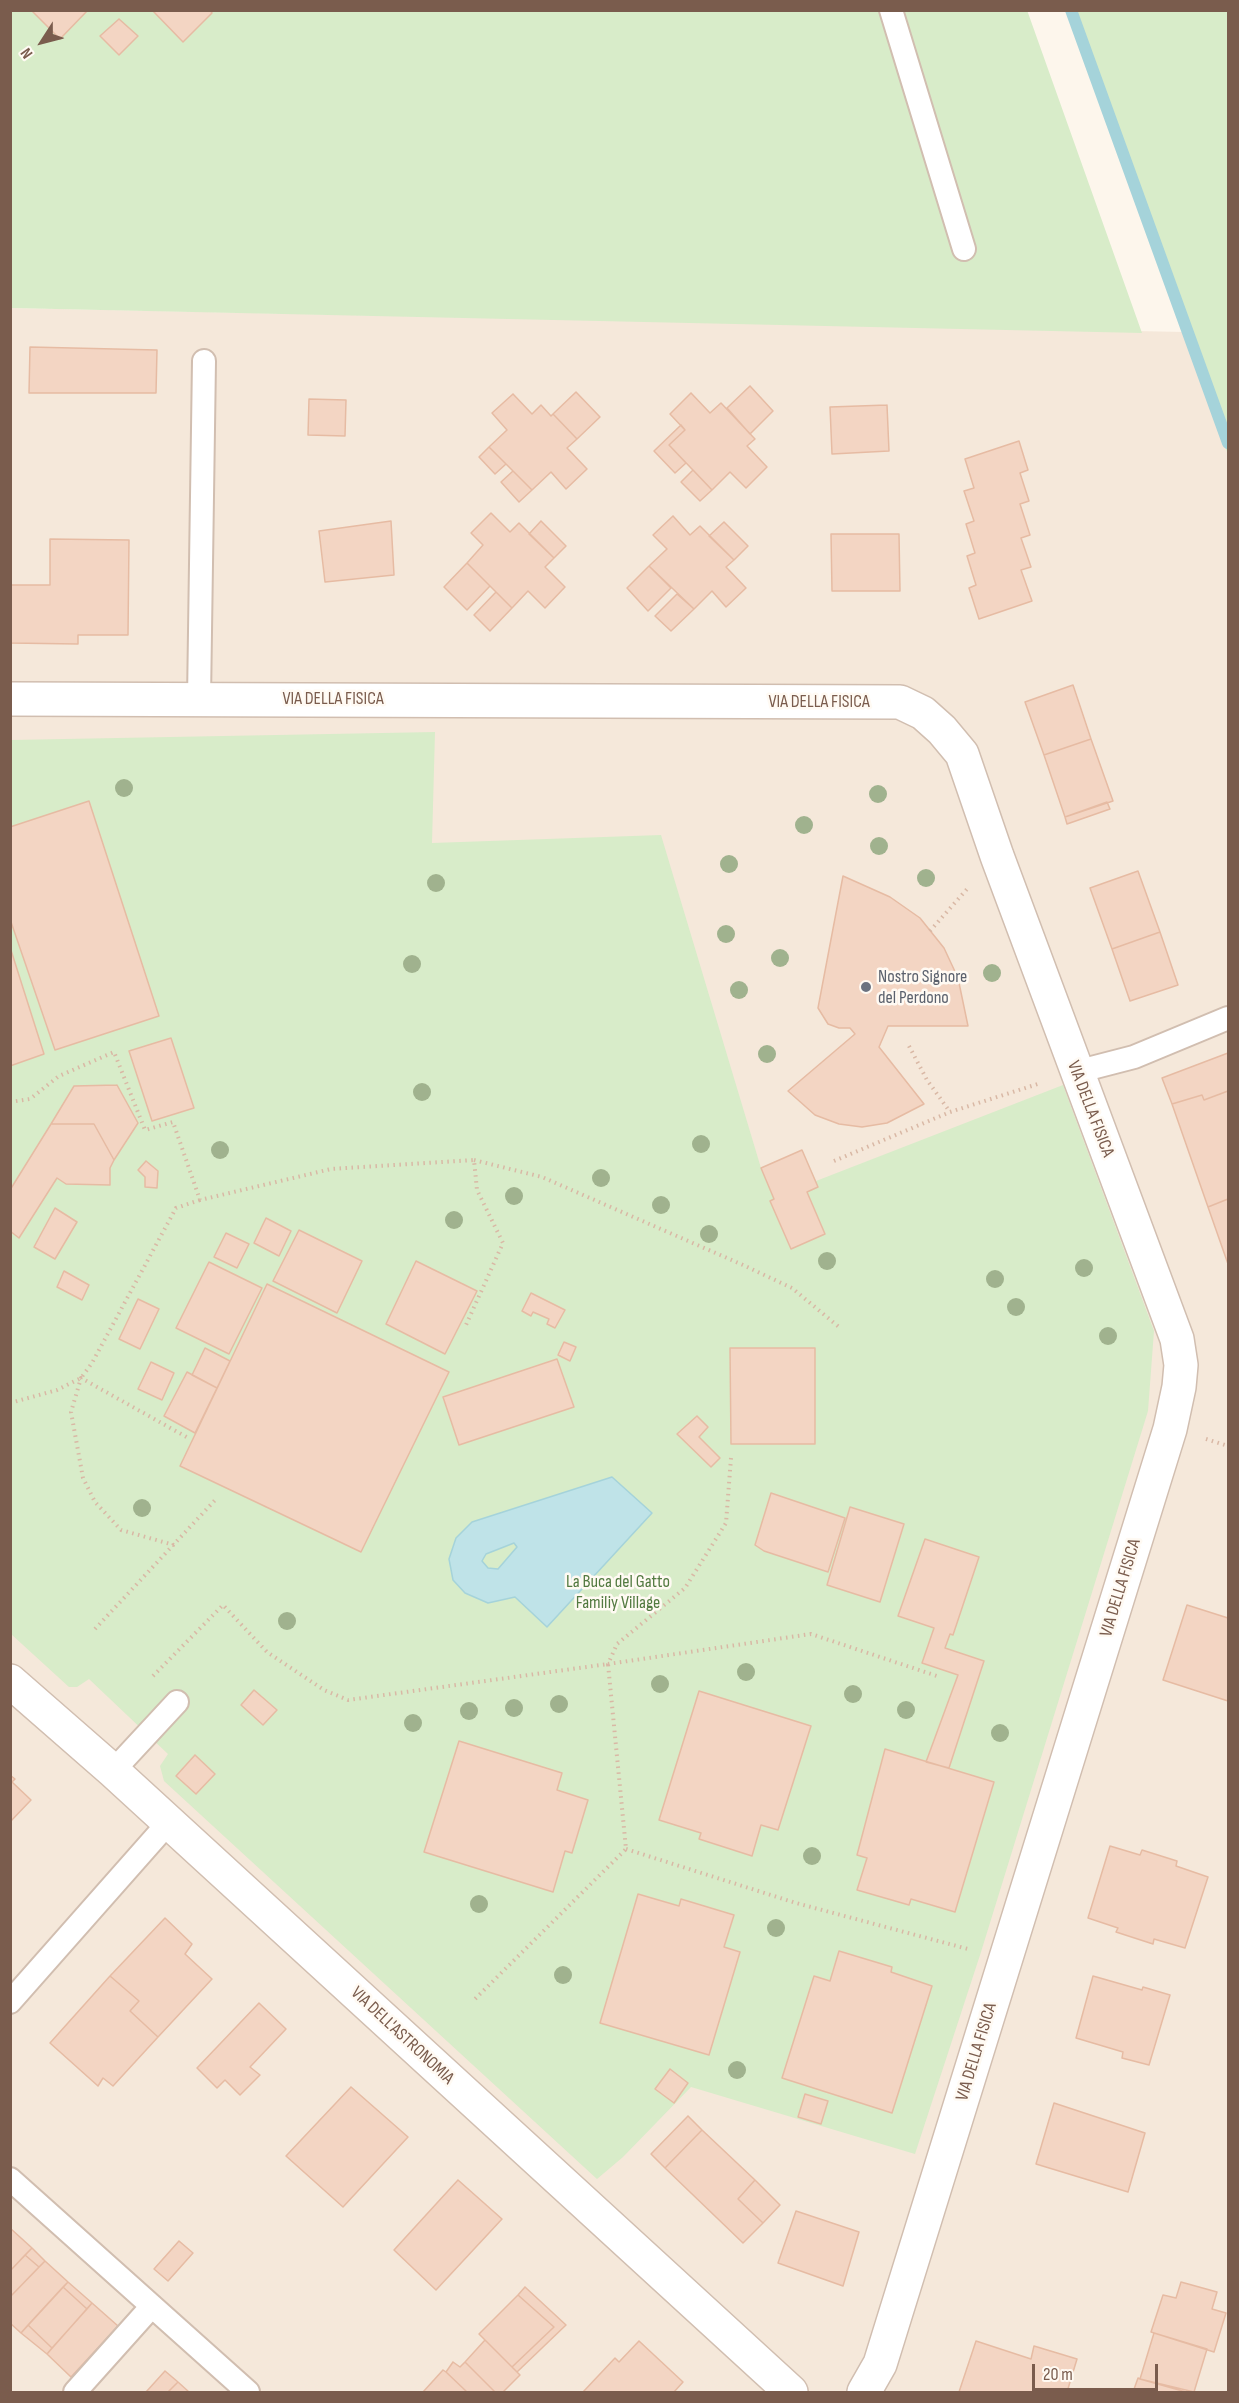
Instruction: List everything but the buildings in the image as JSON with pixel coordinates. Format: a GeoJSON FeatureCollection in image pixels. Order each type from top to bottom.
{"type":"FeatureCollection","features":[{"type":"Feature","properties":{"kind":"street","name":"VIA DELLA FISICA"},"geometry":{"type":"LineString","coordinates":[[10,699],[900,702],[922,713],[942,730],[962,754],[996,856],[1177,1339],[1180,1365],[1179,1387],[1170,1429],[880,2364],[864,2392]]}},
{"type":"Feature","properties":{"kind":"street","name":"VIA DELL'ASTRONOMIA"},"geometry":{"type":"LineString","coordinates":[[10,1681],[113,1770],[791,2392]]}},
{"type":"Feature","properties":{"kind":"lane"},"geometry":{"type":"LineString","coordinates":[[891,10],[964,249]]}},
{"type":"Feature","properties":{"kind":"lane"},"geometry":{"type":"LineString","coordinates":[[199,699],[204,361]]}},
{"type":"Feature","properties":{"kind":"lane"},"geometry":{"type":"LineString","coordinates":[[1076,1072],[1134,1058],[1228,1018]]}},
{"type":"Feature","properties":{"kind":"lane"},"geometry":{"type":"LineString","coordinates":[[113,1770],[177,1702]]}},
{"type":"Feature","properties":{"kind":"lane"},"geometry":{"type":"LineString","coordinates":[[10,2002],[170,1822]]}},
{"type":"Feature","properties":{"kind":"lane"},"geometry":{"type":"LineString","coordinates":[[10,2179],[248,2392]]}},
{"type":"Feature","properties":{"kind":"lane"},"geometry":{"type":"LineString","coordinates":[[75,2392],[152,2306]]}},
{"type":"Feature","properties":{"kind":"path"},"geometry":{"type":"LineString","coordinates":[[930,931],[996,856]]}},
{"type":"Feature","properties":{"kind":"path"},"geometry":{"type":"LineString","coordinates":[[909,1046],[927,1080],[950,1112]]}},
{"type":"Feature","properties":{"kind":"path"},"geometry":{"type":"LineString","coordinates":[[10,1102],[30,1099],[59,1076],[114,1052],[145,1130],[173,1122],[200,1200]]}},
{"type":"Feature","properties":{"kind":"path"},"geometry":{"type":"LineString","coordinates":[[834,1161],[950,1112],[1076,1072]]}},
{"type":"Feature","properties":{"kind":"path"},"geometry":{"type":"LineString","coordinates":[[466,1325],[503,1243],[477,1190],[474,1160]]}},
{"type":"Feature","properties":{"kind":"path"},"geometry":{"type":"LineString","coordinates":[[174,1545],[121,1530],[95,1502],[83,1478],[71,1412],[81,1378],[92,1363],[176,1208],[200,1200],[331,1169],[474,1160],[542,1178],[743,1265],[792,1288],[839,1327]]}},
{"type":"Feature","properties":{"kind":"path"},"geometry":{"type":"LineString","coordinates":[[10,1403],[57,1390],[81,1378]]}},
{"type":"Feature","properties":{"kind":"path"},"geometry":{"type":"LineString","coordinates":[[81,1378],[190,1439]]}},
{"type":"Feature","properties":{"kind":"path"},"geometry":{"type":"LineString","coordinates":[[626,1849],[608,1664],[616,1644],[686,1588],[726,1523],[731,1458]]}},
{"type":"Feature","properties":{"kind":"path"},"geometry":{"type":"LineString","coordinates":[[95,1629],[217,1498]]}},
{"type":"Feature","properties":{"kind":"path"},"geometry":{"type":"LineString","coordinates":[[150,1678],[223,1605],[267,1652],[324,1690],[348,1700],[811,1634],[940,1677]]}},
{"type":"Feature","properties":{"kind":"path"},"geometry":{"type":"LineString","coordinates":[[626,1849],[796,1903],[974,1951]]}},
{"type":"Feature","properties":{"kind":"path"},"geometry":{"type":"LineString","coordinates":[[475,1999],[626,1849]]}},
{"type":"Feature","properties":{"kind":"shaded area"},"geometry":{"type":"Polygon","coordinates":[[[11,308],[1184,332],[1228,455],[1228,2392],[11,2392],[11,308]]]}},
{"type":"Feature","properties":{"kind":"green space"},"geometry":{"type":"Polygon","coordinates":[[[1027,10],[1142,333],[11,308],[11,11],[1027,10]]]}},
{"type":"Feature","properties":{"kind":"green space"},"geometry":{"type":"Polygon","coordinates":[[[1068,11],[1228,11],[1228,455],[1184,332],[1068,11]]]}},
{"type":"Feature","properties":{"kind":"green space","name":"La Buca del Gatto Familiy Village"},"geometry":{"type":"Polygon","coordinates":[[[435,732],[432,843],[661,835],[761,1168],[802,1150],[816,1181],[1063,1085],[1154,1331],[1148,1411],[981,1952],[915,2154],[691,2087],[623,2157],[597,2179],[164,1781],[160,1766],[168,1754],[89,1679],[77,1687],[69,1687],[11,1634],[11,740],[435,732]]]}},
{"type":"Feature","properties":{"kind":"water"},"geometry":{"type":"Polygon","coordinates":[[[612,1477],[652,1513],[547,1627],[515,1597],[488,1603],[465,1593],[453,1580],[449,1559],[456,1538],[472,1522],[612,1477]],[[514,1543],[486,1554],[482,1561],[488,1568],[498,1569],[517,1547],[514,1543]]]}},
{"type":"Feature","properties":{"kind":"waterway"},"geometry":{"type":"LineString","coordinates":[[1071,10],[1228,443]]}},
{"type":"Feature","properties":{"kind":"place","name":"Nostro Signore del Perdono"},"geometry":{"type":"Point","coordinates":[866,987]}}]}
